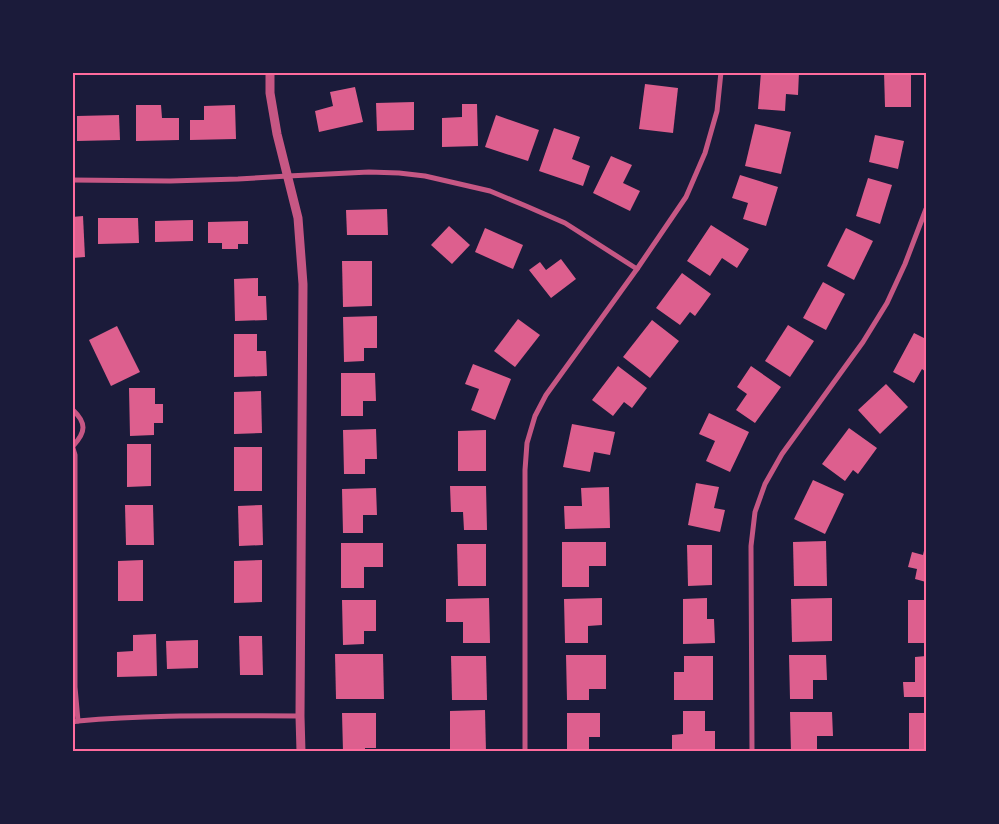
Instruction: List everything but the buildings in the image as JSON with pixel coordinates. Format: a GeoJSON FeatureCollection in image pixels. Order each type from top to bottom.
{"type":"FeatureCollection","features":[{"type":"Feature","properties":{"kind":"street"},"geometry":{"type":"LineString","coordinates":[[270,72],[270,92],[278,134],[298,218],[303,284],[300,716],[302,752]]}},
{"type":"Feature","properties":{"kind":"street"},"geometry":{"type":"LineString","coordinates":[[525,752],[525,470],[527,442],[535,416],[546,395],[686,197],[705,153],[717,110],[721,72]]}},
{"type":"Feature","properties":{"kind":"street"},"geometry":{"type":"LineString","coordinates":[[72,180],[228,180],[369,172],[424,176],[490,191],[566,223],[636,269]]}},
{"type":"Feature","properties":{"kind":"street"},"geometry":{"type":"LineString","coordinates":[[752,752],[751,546],[755,512],[766,484],[782,454],[863,342],[887,303],[926,211]]}},
{"type":"Feature","properties":{"kind":"street"},"geometry":{"type":"LineString","coordinates":[[72,409],[80,417],[83,424],[83,432],[73,446],[75,454],[75,721],[159,715],[300,716]]}}]}
